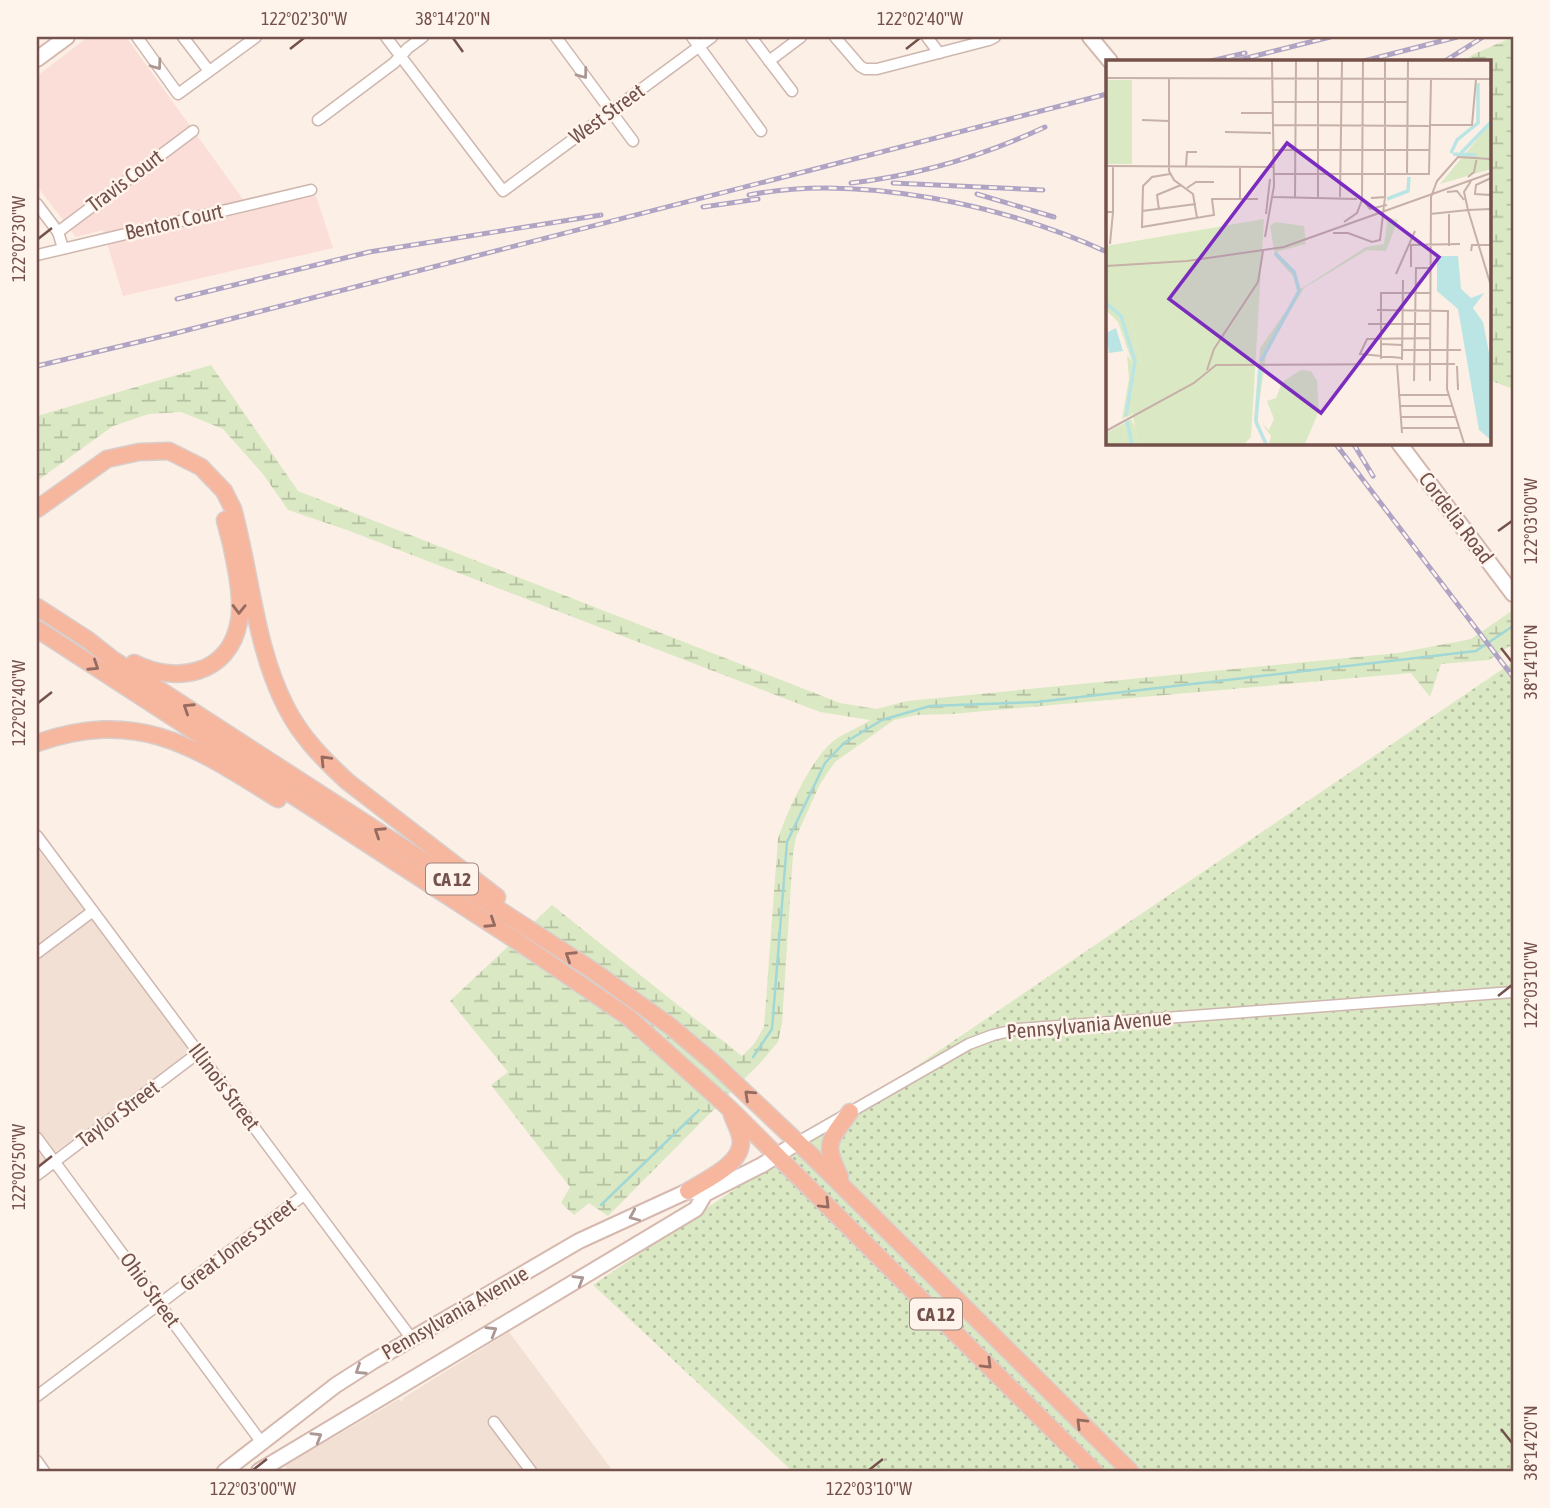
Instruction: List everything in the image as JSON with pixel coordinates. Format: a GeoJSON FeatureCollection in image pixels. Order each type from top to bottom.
{"type":"FeatureCollection","features":[{"type":"Feature","properties":{"kind":"highway"},"geometry":{"type":"LineString","coordinates":[[37,509],[107,459],[139,452],[169,451],[201,467],[225,491],[233,509],[272,672],[287,708],[311,745],[348,782],[500,900],[528,929]]}},
{"type":"Feature","properties":{"kind":"highway"},"geometry":{"type":"LineString","coordinates":[[88,640],[148,670],[168,675],[190,674],[207,667],[222,655],[233,640],[239,621],[240,599],[229,531],[222,509],[207,484],[195,473],[157,452]]}},
{"type":"Feature","properties":{"kind":"highway","name":"CA 12"},"geometry":{"type":"LineString","coordinates":[[37,607],[112,659],[615,985],[670,1026],[798,1142],[1130,1471]]}},
{"type":"Feature","properties":{"kind":"highway","name":"CA 12"},"geometry":{"type":"LineString","coordinates":[[37,629],[628,1017],[730,1109],[1094,1471]]}},
{"type":"Feature","properties":{"kind":"highway"},"geometry":{"type":"LineString","coordinates":[[37,743],[59,735],[107,728],[145,732],[172,739],[235,772],[366,853],[405,869]]}},
{"type":"Feature","properties":{"kind":"highway"},"geometry":{"type":"LineString","coordinates":[[696,1193],[732,1162],[739,1151],[741,1140],[730,1109]]}},
{"type":"Feature","properties":{"kind":"highway"},"geometry":{"type":"LineString","coordinates":[[848,1192],[829,1154],[834,1136],[850,1112]]}},
{"type":"Feature","properties":{"kind":"main road"},"geometry":{"type":"LineString","coordinates":[[37,59],[67,37]]}},
{"type":"Feature","properties":{"kind":"main road"},"geometry":{"type":"LineString","coordinates":[[1090,37],[1109,60]]}},
{"type":"Feature","properties":{"kind":"main road","name":"Cordelia Road"},"geometry":{"type":"LineString","coordinates":[[1400,444],[1513,594]]}},
{"type":"Feature","properties":{"kind":"main road","name":"Pennsylvania Avenue"},"geometry":{"type":"LineString","coordinates":[[225,1471],[336,1385],[579,1241],[696,1193],[777,1156],[798,1142]]}},
{"type":"Feature","properties":{"kind":"main road","name":"Pennsylvania Avenue"},"geometry":{"type":"LineString","coordinates":[[259,1471],[696,1209],[696,1193]]}},
{"type":"Feature","properties":{"kind":"street"},"geometry":{"type":"LineString","coordinates":[[137,37],[178,94],[256,37]]}},
{"type":"Feature","properties":{"kind":"street"},"geometry":{"type":"LineString","coordinates":[[183,37],[209,71]]}},
{"type":"Feature","properties":{"kind":"street"},"geometry":{"type":"LineString","coordinates":[[386,37],[400,56]]}},
{"type":"Feature","properties":{"kind":"street"},"geometry":{"type":"LineString","coordinates":[[318,120],[423,37]]}},
{"type":"Feature","properties":{"kind":"street"},"geometry":{"type":"LineString","coordinates":[[556,37],[633,141]]}},
{"type":"Feature","properties":{"kind":"street"},"geometry":{"type":"LineString","coordinates":[[692,37],[761,131]]}},
{"type":"Feature","properties":{"kind":"street","name":"West Street"},"geometry":{"type":"LineString","coordinates":[[400,56],[503,191],[712,37]]}},
{"type":"Feature","properties":{"kind":"street"},"geometry":{"type":"LineString","coordinates":[[751,37],[792,91]]}},
{"type":"Feature","properties":{"kind":"street"},"geometry":{"type":"LineString","coordinates":[[769,61],[801,37]]}},
{"type":"Feature","properties":{"kind":"street"},"geometry":{"type":"LineString","coordinates":[[835,37],[850,57],[865,69],[877,69],[995,37]]}},
{"type":"Feature","properties":{"kind":"street"},"geometry":{"type":"LineString","coordinates":[[927,37],[939,52]]}},
{"type":"Feature","properties":{"kind":"street","name":"Travis Court"},"geometry":{"type":"LineString","coordinates":[[58,232],[193,131]]}},
{"type":"Feature","properties":{"kind":"street","name":"Benton Court"},"geometry":{"type":"LineString","coordinates":[[37,255],[311,190]]}},
{"type":"Feature","properties":{"kind":"street"},"geometry":{"type":"LineString","coordinates":[[37,204],[58,232],[63,248]]}},
{"type":"Feature","properties":{"kind":"street","name":"Illinois Street"},"geometry":{"type":"LineString","coordinates":[[37,836],[412,1339]]}},
{"type":"Feature","properties":{"kind":"street"},"geometry":{"type":"LineString","coordinates":[[37,953],[93,911]]}},
{"type":"Feature","properties":{"kind":"street","name":"Pennsylvania Avenue"},"geometry":{"type":"LineString","coordinates":[[798,1142],[970,1044],[1018,1029],[1513,992]]}},
{"type":"Feature","properties":{"kind":"street","name":"Taylor Street"},"geometry":{"type":"LineString","coordinates":[[37,1175],[198,1053]]}},
{"type":"Feature","properties":{"kind":"street","name":"Ohio Street"},"geometry":{"type":"LineString","coordinates":[[37,1138],[262,1443]]}},
{"type":"Feature","properties":{"kind":"street","name":"Great Jones Street"},"geometry":{"type":"LineString","coordinates":[[37,1396],[304,1195]]}},
{"type":"Feature","properties":{"kind":"street"},"geometry":{"type":"LineString","coordinates":[[494,1422],[531,1471]]}},
{"type":"Feature","properties":{"kind":"street"},"geometry":{"type":"LineString","coordinates":[[37,1461],[44,1471]]}},
{"type":"Feature","properties":{"kind":"shaded area"},"geometry":{"type":"Polygon","coordinates":[[[88,37],[126,37],[250,209],[316,196],[333,248],[123,296],[103,230],[76,237],[37,186],[37,76],[88,37]]]}},
{"type":"Feature","properties":{"kind":"shaded area"},"geometry":{"type":"Polygon","coordinates":[[[37,848],[191,1050],[37,1166],[37,848]]]}},
{"type":"Feature","properties":{"kind":"shaded area"},"geometry":{"type":"Polygon","coordinates":[[[509,1332],[613,1471],[289,1471],[285,1466],[399,1399],[402,1402],[403,1398],[509,1332]]]}},
{"type":"Feature","properties":{"kind":"green space"},"geometry":{"type":"Polygon","coordinates":[[[1513,37],[1513,389],[1490,380],[1490,60],[1465,60],[1513,37]]]}},
{"type":"Feature","properties":{"kind":"green space"},"geometry":{"type":"Polygon","coordinates":[[[211,365],[298,491],[840,703],[876,709],[907,701],[1398,653],[1471,639],[1513,610],[1513,644],[1489,660],[1441,664],[1430,697],[1411,673],[917,715],[894,720],[835,762],[820,784],[796,837],[782,1023],[778,1042],[608,1216],[589,1203],[574,1215],[561,1203],[570,1187],[491,1085],[508,1072],[450,1001],[552,905],[742,1056],[754,1044],[764,1027],[778,839],[782,828],[800,788],[824,750],[836,739],[870,720],[820,712],[347,530],[288,510],[263,474],[223,429],[181,412],[149,414],[113,426],[37,481],[37,416],[211,365]]]}},
{"type":"Feature","properties":{"kind":"green space"},"geometry":{"type":"Polygon","coordinates":[[[1513,662],[1513,1471],[792,1471],[593,1285],[1513,662]]]}},
{"type":"Feature","properties":{"kind":"waterway"},"geometry":{"type":"LineString","coordinates":[[753,1057],[772,1029],[787,842],[825,763],[844,743],[882,720],[930,706],[1037,702],[1476,651],[1513,626]]}},
{"type":"Feature","properties":{"kind":"waterway"},"geometry":{"type":"LineString","coordinates":[[601,1205],[699,1110]]}},
{"type":"Feature","properties":{"kind":"railway"},"geometry":{"type":"LineString","coordinates":[[1239,60],[1330,37]]}},
{"type":"Feature","properties":{"kind":"railway"},"geometry":{"type":"LineString","coordinates":[[1368,60],[1457,37]]}},
{"type":"Feature","properties":{"kind":"railway"},"geometry":{"type":"LineString","coordinates":[[1447,60],[1483,37]]}},
{"type":"Feature","properties":{"kind":"railway"},"geometry":{"type":"LineString","coordinates":[[1215,60],[1245,53]]}},
{"type":"Feature","properties":{"kind":"railway"},"geometry":{"type":"LineString","coordinates":[[37,366],[172,334],[1106,94]]}},
{"type":"Feature","properties":{"kind":"railway"},"geometry":{"type":"LineString","coordinates":[[851,183],[950,163],[1045,127]]}},
{"type":"Feature","properties":{"kind":"railway"},"geometry":{"type":"LineString","coordinates":[[893,183],[1043,190]]}},
{"type":"Feature","properties":{"kind":"railway"},"geometry":{"type":"LineString","coordinates":[[749,195],[792,189],[837,188],[932,198],[1024,221],[1106,252]]}},
{"type":"Feature","properties":{"kind":"railway"},"geometry":{"type":"LineString","coordinates":[[977,194],[1054,217]]}},
{"type":"Feature","properties":{"kind":"railway"},"geometry":{"type":"LineString","coordinates":[[703,207],[758,199]]}},
{"type":"Feature","properties":{"kind":"railway"},"geometry":{"type":"LineString","coordinates":[[177,299],[369,252],[601,215]]}},
{"type":"Feature","properties":{"kind":"railway"},"geometry":{"type":"LineString","coordinates":[[1336,444],[1513,677]]}},
{"type":"Feature","properties":{"kind":"railway"},"geometry":{"type":"LineString","coordinates":[[1354,444],[1373,476]]}}]}
